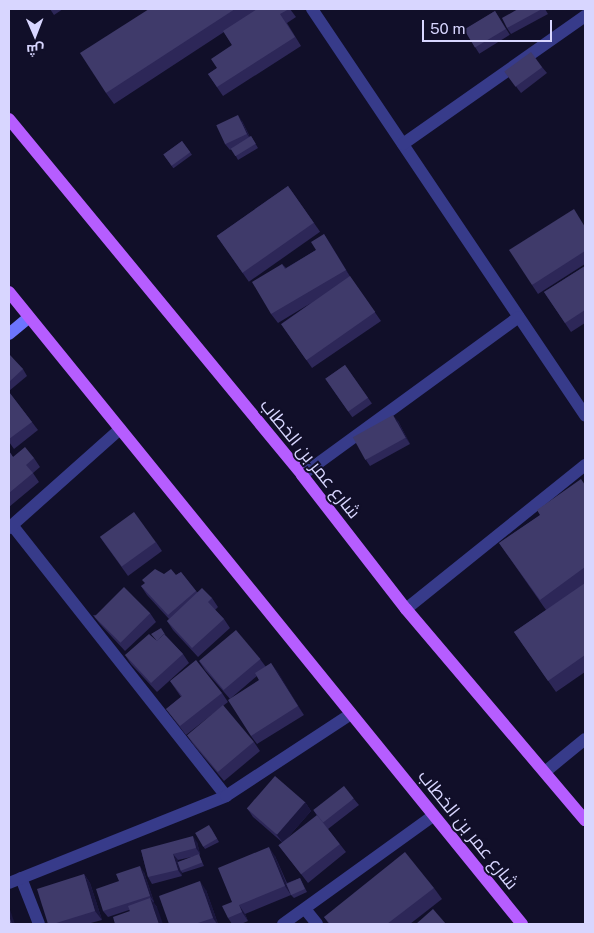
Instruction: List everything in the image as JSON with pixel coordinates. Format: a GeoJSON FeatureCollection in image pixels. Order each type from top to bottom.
{"type":"FeatureCollection","features":[{"type":"Feature","properties":{"kind":"main road","name":"شارع عمر بن الخطاب"},"geometry":{"type":"LineString","coordinates":[[9,119],[302,475],[406,610],[546,771],[585,820]]}},
{"type":"Feature","properties":{"kind":"main road","name":"شارع عمر بن الخطاب"},"geometry":{"type":"LineString","coordinates":[[10,296],[522,924]]}},
{"type":"Feature","properties":{"kind":"street"},"geometry":{"type":"LineString","coordinates":[[312,9],[585,416]]}},
{"type":"Feature","properties":{"kind":"street"},"geometry":{"type":"LineString","coordinates":[[403,144],[585,16]]}},
{"type":"Feature","properties":{"kind":"street"},"geometry":{"type":"LineString","coordinates":[[9,334],[29,317]]}},
{"type":"Feature","properties":{"kind":"street"},"geometry":{"type":"LineString","coordinates":[[302,475],[519,317]]}},
{"type":"Feature","properties":{"kind":"street"},"geometry":{"type":"LineString","coordinates":[[120,429],[10,526],[226,796]]}},
{"type":"Feature","properties":{"kind":"street"},"geometry":{"type":"LineString","coordinates":[[406,610],[585,465]]}},
{"type":"Feature","properties":{"kind":"street"},"geometry":{"type":"LineString","coordinates":[[9,883],[226,796],[351,714]]}},
{"type":"Feature","properties":{"kind":"street"},"geometry":{"type":"LineString","coordinates":[[546,771],[585,739]]}},
{"type":"Feature","properties":{"kind":"street"},"geometry":{"type":"LineString","coordinates":[[283,924],[433,816]]}},
{"type":"Feature","properties":{"kind":"street"},"geometry":{"type":"LineString","coordinates":[[21,878],[39,924]]}},
{"type":"Feature","properties":{"kind":"street"},"geometry":{"type":"LineString","coordinates":[[305,909],[318,924]]}},
{"type":"Feature","properties":{"kind":"building"},"geometry":{"type":"Polygon","coordinates":[[[149,9],[235,9],[106,93],[80,53],[149,9]]]}},
{"type":"Feature","properties":{"kind":"building"},"geometry":{"type":"Polygon","coordinates":[[[257,9],[289,9],[280,14],[295,37],[217,87],[208,74],[217,68],[211,59],[232,45],[223,31],[257,9]]]}},
{"type":"Feature","properties":{"kind":"building"},"geometry":{"type":"Polygon","coordinates":[[[518,9],[542,9],[507,28],[502,18],[518,9]]]}},
{"type":"Feature","properties":{"kind":"building"},"geometry":{"type":"Polygon","coordinates":[[[495,11],[506,29],[475,48],[464,30],[495,11]]]}},
{"type":"Feature","properties":{"kind":"building"},"geometry":{"type":"Polygon","coordinates":[[[531,52],[542,67],[515,87],[504,71],[531,52]]]}},
{"type":"Feature","properties":{"kind":"building"},"geometry":{"type":"Polygon","coordinates":[[[238,115],[247,134],[225,144],[216,125],[238,115]]]}},
{"type":"Feature","properties":{"kind":"building"},"geometry":{"type":"Polygon","coordinates":[[[251,136],[256,144],[235,156],[231,149],[251,136]]]}},
{"type":"Feature","properties":{"kind":"building"},"geometry":{"type":"Polygon","coordinates":[[[182,141],[190,152],[172,166],[163,155],[182,141]]]}},
{"type":"Feature","properties":{"kind":"building"},"geometry":{"type":"Polygon","coordinates":[[[288,186],[314,223],[243,273],[217,236],[288,186]]]}},
{"type":"Feature","properties":{"kind":"building"},"geometry":{"type":"Polygon","coordinates":[[[574,209],[585,227],[585,251],[532,285],[509,250],[574,209]]]}},
{"type":"Feature","properties":{"kind":"building"},"geometry":{"type":"Polygon","coordinates":[[[324,234],[346,270],[271,314],[252,282],[282,264],[285,269],[316,250],[311,242],[324,234]]]}},
{"type":"Feature","properties":{"kind":"building"},"geometry":{"type":"Polygon","coordinates":[[[585,266],[585,310],[565,323],[544,292],[585,266]]]}},
{"type":"Feature","properties":{"kind":"building"},"geometry":{"type":"Polygon","coordinates":[[[350,276],[375,312],[306,360],[281,324],[350,276]]]}},
{"type":"Feature","properties":{"kind":"building"},"geometry":{"type":"Polygon","coordinates":[[[9,356],[23,369],[9,382],[9,356]]]}},
{"type":"Feature","properties":{"kind":"building"},"geometry":{"type":"Polygon","coordinates":[[[345,365],[368,398],[348,412],[325,379],[345,365]]]}},
{"type":"Feature","properties":{"kind":"building"},"geometry":{"type":"Polygon","coordinates":[[[9,392],[32,422],[9,439],[9,392]]]}},
{"type":"Feature","properties":{"kind":"building"},"geometry":{"type":"Polygon","coordinates":[[[393,415],[406,438],[365,460],[353,437],[393,415]]]}},
{"type":"Feature","properties":{"kind":"building"},"geometry":{"type":"Polygon","coordinates":[[[25,447],[34,458],[26,465],[33,473],[9,493],[9,451],[13,457],[25,447]]]}},
{"type":"Feature","properties":{"kind":"building"},"geometry":{"type":"Polygon","coordinates":[[[581,479],[585,485],[585,567],[540,600],[499,543],[540,515],[537,510],[581,479]]]}},
{"type":"Feature","properties":{"kind":"building"},"geometry":{"type":"Polygon","coordinates":[[[134,512],[156,542],[122,567],[100,537],[134,512]]]}},
{"type":"Feature","properties":{"kind":"building"},"geometry":{"type":"Polygon","coordinates":[[[155,569],[164,574],[171,569],[176,575],[181,572],[196,591],[168,615],[141,586],[145,583],[142,580],[155,569]]]}},
{"type":"Feature","properties":{"kind":"building"},"geometry":{"type":"Polygon","coordinates":[[[585,583],[585,655],[548,681],[514,632],[585,583]]]}},
{"type":"Feature","properties":{"kind":"building"},"geometry":{"type":"Polygon","coordinates":[[[124,587],[150,613],[120,643],[94,617],[124,587]]]}},
{"type":"Feature","properties":{"kind":"building"},"geometry":{"type":"Polygon","coordinates":[[[202,588],[212,598],[208,602],[224,619],[192,648],[167,621],[202,588]]]}},
{"type":"Feature","properties":{"kind":"building"},"geometry":{"type":"Polygon","coordinates":[[[161,628],[166,636],[164,634],[157,641],[151,634],[161,628]]]}},
{"type":"Feature","properties":{"kind":"building"},"geometry":{"type":"Polygon","coordinates":[[[236,630],[260,659],[224,690],[199,661],[236,630]]]}},
{"type":"Feature","properties":{"kind":"building"},"geometry":{"type":"Polygon","coordinates":[[[149,634],[157,641],[164,634],[183,654],[151,683],[125,655],[149,634]]]}},
{"type":"Feature","properties":{"kind":"building"},"geometry":{"type":"Polygon","coordinates":[[[196,660],[222,693],[180,726],[166,709],[182,696],[170,681],[196,660]]]}},
{"type":"Feature","properties":{"kind":"building"},"geometry":{"type":"Polygon","coordinates":[[[271,663],[298,706],[251,736],[228,700],[259,680],[255,673],[271,663]]]}},
{"type":"Feature","properties":{"kind":"building"},"geometry":{"type":"Polygon","coordinates":[[[223,705],[254,742],[218,772],[187,735],[223,705]]]}},
{"type":"Feature","properties":{"kind":"building"},"geometry":{"type":"Polygon","coordinates":[[[275,776],[305,802],[277,835],[247,808],[275,776]]]}},
{"type":"Feature","properties":{"kind":"building"},"geometry":{"type":"Polygon","coordinates":[[[344,786],[354,799],[323,823],[313,810],[344,786]]]}},
{"type":"Feature","properties":{"kind":"building"},"geometry":{"type":"Polygon","coordinates":[[[317,815],[340,844],[301,874],[278,845],[317,815]]]}},
{"type":"Feature","properties":{"kind":"building"},"geometry":{"type":"Polygon","coordinates":[[[209,825],[217,839],[203,847],[195,833],[209,825]]]}},
{"type":"Feature","properties":{"kind":"building"},"geometry":{"type":"Polygon","coordinates":[[[193,836],[196,848],[173,854],[178,870],[148,877],[141,850],[193,836]]]}},
{"type":"Feature","properties":{"kind":"building"},"geometry":{"type":"Polygon","coordinates":[[[269,847],[285,886],[239,905],[242,912],[228,918],[222,906],[232,902],[218,868],[269,847]]]}},
{"type":"Feature","properties":{"kind":"building"},"geometry":{"type":"Polygon","coordinates":[[[405,852],[434,888],[387,924],[330,924],[324,917],[405,852]]]}},
{"type":"Feature","properties":{"kind":"building"},"geometry":{"type":"Polygon","coordinates":[[[199,854],[202,862],[181,871],[178,862],[199,854]]]}},
{"type":"Feature","properties":{"kind":"building"},"geometry":{"type":"Polygon","coordinates":[[[140,866],[150,896],[103,911],[96,889],[119,881],[116,874],[140,866]]]}},
{"type":"Feature","properties":{"kind":"building"},"geometry":{"type":"Polygon","coordinates":[[[84,874],[95,911],[48,924],[37,889],[84,874]]]}},
{"type":"Feature","properties":{"kind":"building"},"geometry":{"type":"Polygon","coordinates":[[[300,878],[305,889],[291,895],[286,884],[300,878]]]}},
{"type":"Feature","properties":{"kind":"building"},"geometry":{"type":"Polygon","coordinates":[[[200,881],[213,918],[195,924],[169,924],[159,896],[200,881]]]}},
{"type":"Feature","properties":{"kind":"building"},"geometry":{"type":"Polygon","coordinates":[[[150,898],[159,924],[115,924],[113,917],[130,911],[128,906],[150,898]]]}},
{"type":"Feature","properties":{"kind":"building"},"geometry":{"type":"Polygon","coordinates":[[[433,909],[446,924],[416,924],[433,909]]]}}]}
